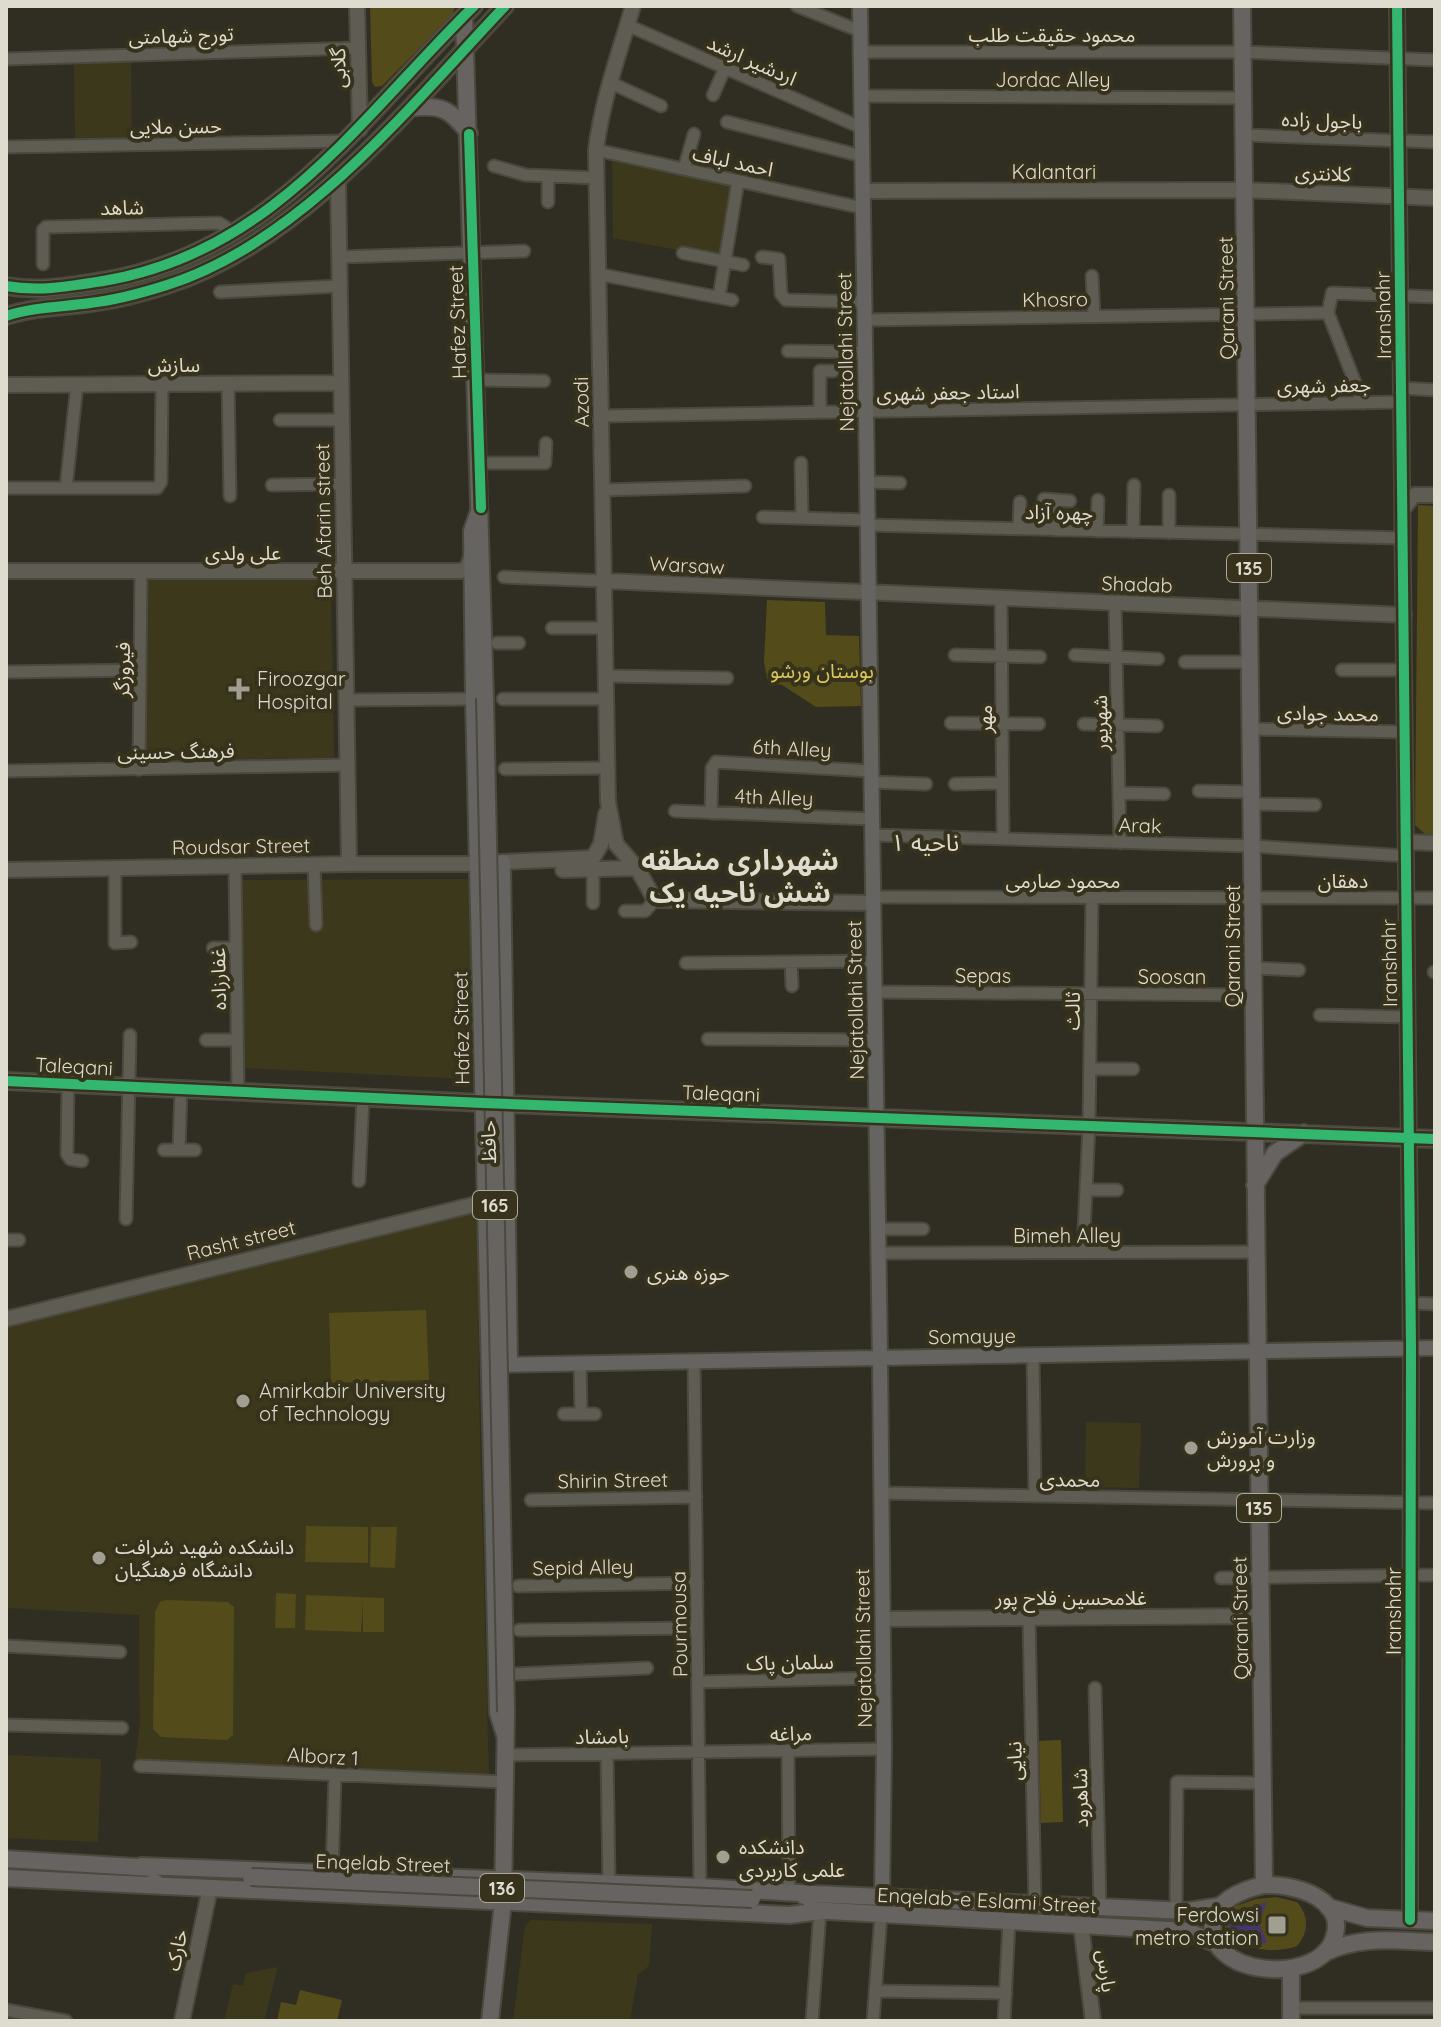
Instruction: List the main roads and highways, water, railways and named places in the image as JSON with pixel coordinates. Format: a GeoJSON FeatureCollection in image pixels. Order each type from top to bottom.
{"type":"FeatureCollection","features":[{"type":"Feature","properties":{"kind":"main road"},"geometry":{"type":"LineString","coordinates":[[6,316],[31,309],[107,301],[192,276],[261,239],[338,177],[410,108],[505,6]]}},
{"type":"Feature","properties":{"kind":"main road","name":"Nejatollahi Street"},"geometry":{"type":"LineString","coordinates":[[860,6],[880,1358],[884,1749],[882,1897]]}},
{"type":"Feature","properties":{"kind":"main road","name":"Qarani Street"},"geometry":{"type":"LineString","coordinates":[[1242,6],[1264,1885]]}},
{"type":"Feature","properties":{"kind":"main road","name":"Iranshahr"},"geometry":{"type":"LineString","coordinates":[[1397,6],[1411,1303],[1410,1920]]}},
{"type":"Feature","properties":{"kind":"main road"},"geometry":{"type":"LineString","coordinates":[[6,286],[42,289],[125,277],[171,263],[235,233],[289,195],[358,131],[467,9]]}},
{"type":"Feature","properties":{"kind":"main road","name":"Hafez Street"},"geometry":{"type":"LineString","coordinates":[[467,9],[481,508],[480,981],[497,1713],[505,1747]]}},
{"type":"Feature","properties":{"kind":"main road"},"geometry":{"type":"LineString","coordinates":[[410,108],[446,110],[469,134]]}},
{"type":"Feature","properties":{"kind":"main road","name":"Hafez Street"},"geometry":{"type":"LineString","coordinates":[[481,508],[472,523],[471,558],[479,699],[506,1712],[503,1902],[490,2021]]}},
{"type":"Feature","properties":{"kind":"main road","name":"حافظ"},"geometry":{"type":"LineString","coordinates":[[478,864],[502,867],[510,1364]]}},
{"type":"Feature","properties":{"kind":"main road"},"geometry":{"type":"LineString","coordinates":[[480,981],[484,973],[495,970],[503,974],[506,981]]}},
{"type":"Feature","properties":{"kind":"main road"},"geometry":{"type":"LineString","coordinates":[[481,1021],[485,1034],[493,1037],[501,1035],[506,1022]]}},
{"type":"Feature","properties":{"kind":"main road","name":"Taleqani"},"geometry":{"type":"LineString","coordinates":[[6,1081],[507,1104],[1435,1139]]}},
{"type":"Feature","properties":{"kind":"main road"},"geometry":{"type":"LineString","coordinates":[[1254,1186],[1275,1153],[1304,1133]]}},
{"type":"Feature","properties":{"kind":"main road"},"geometry":{"type":"LineString","coordinates":[[485,1202],[508,1196]]}},
{"type":"Feature","properties":{"kind":"main road","name":"Somayye"},"geometry":{"type":"LineString","coordinates":[[490,1365],[1435,1348]]}},
{"type":"Feature","properties":{"kind":"main road","name":"136"},"geometry":{"type":"LineString","coordinates":[[6,1859],[141,1866],[252,1881]]}},
{"type":"Feature","properties":{"kind":"main road"},"geometry":{"type":"LineString","coordinates":[[141,1866],[815,1894]]}},
{"type":"Feature","properties":{"kind":"main road"},"geometry":{"type":"LineString","coordinates":[[426,1876],[433,1888],[429,1898]]}},
{"type":"Feature","properties":{"kind":"main road","name":"136"},"geometry":{"type":"LineString","coordinates":[[6,1878],[146,1885],[162,1881],[252,1881]]}},
{"type":"Feature","properties":{"kind":"main road","name":"Enqelab Street"},"geometry":{"type":"LineString","coordinates":[[252,1881],[752,1903]]}},
{"type":"Feature","properties":{"kind":"main road"},"geometry":{"type":"LineString","coordinates":[[609,1884],[609,1907]]}},
{"type":"Feature","properties":{"kind":"main road"},"geometry":{"type":"LineString","coordinates":[[146,1885],[790,1915],[820,1911]]}},
{"type":"Feature","properties":{"kind":"main road"},"geometry":{"type":"LineString","coordinates":[[1435,1921],[1367,1918],[1328,1907],[1298,1890],[1264,1885],[1241,1892],[1221,1906],[1213,1923],[1217,1944],[1228,1956],[1268,1969],[1291,1969],[1307,1964],[1343,1944],[1359,1940],[1435,1942]]}},
{"type":"Feature","properties":{"kind":"main road","name":"Enqelab-e Eslami Street"},"geometry":{"type":"LineString","coordinates":[[752,1903],[815,1894],[1176,1911],[1221,1906]]}},
{"type":"Feature","properties":{"kind":"main road"},"geometry":{"type":"LineString","coordinates":[[881,1915],[882,1897]]}},
{"type":"Feature","properties":{"kind":"main road","name":"Enqelab-e Eslami Street"},"geometry":{"type":"LineString","coordinates":[[752,1903],[881,1915],[1187,1931],[1217,1944]]}},
{"type":"Feature","properties":{"kind":"main road"},"geometry":{"type":"LineString","coordinates":[[1323,1954],[1333,1942],[1336,1931],[1335,1918],[1328,1907]]}},
{"type":"Feature","properties":{"kind":"main road"},"geometry":{"type":"LineString","coordinates":[[1291,1969],[1291,2015]]}},
{"type":"Feature","properties":{"kind":"place","name":"Firoozgar Hospital"},"geometry":{"type":"Point","coordinates":[239,689]}},
{"type":"Feature","properties":{"kind":"place","name":"حوزه هنری"},"geometry":{"type":"Point","coordinates":[631,1272]}},
{"type":"Feature","properties":{"kind":"place","name":"Amirkabir University of Technology"},"geometry":{"type":"Point","coordinates":[243,1401]}},
{"type":"Feature","properties":{"kind":"place","name":"وزارت آموزش و پرورش"},"geometry":{"type":"Point","coordinates":[1191,1448]}},
{"type":"Feature","properties":{"kind":"place","name":"دانشکده شهید شرافت دانشگاه فرهنگیان"},"geometry":{"type":"Point","coordinates":[99,1558]}},
{"type":"Feature","properties":{"kind":"place","name":"دانشکده علمی کاربردی"},"geometry":{"type":"Point","coordinates":[723,1857]}},
{"type":"Feature","properties":{"kind":"place","name":"Ferdowsi metro station"},"geometry":{"type":"Point","coordinates":[1277,1925]}},
{"type":"Feature","properties":{"kind":"district","name":"ناحیه ۱"},"geometry":{"type":"Point","coordinates":[925,842]}},
{"type":"Feature","properties":{"kind":"district","name":"شهرداری منطقه شش ناحیه یک"},"geometry":{"type":"Point","coordinates":[740,875]}},
{"type":"Feature","properties":{"kind":"park label","name":"بوستان ورشو"},"geometry":{"type":"Point","coordinates":[822,670]}}]}
